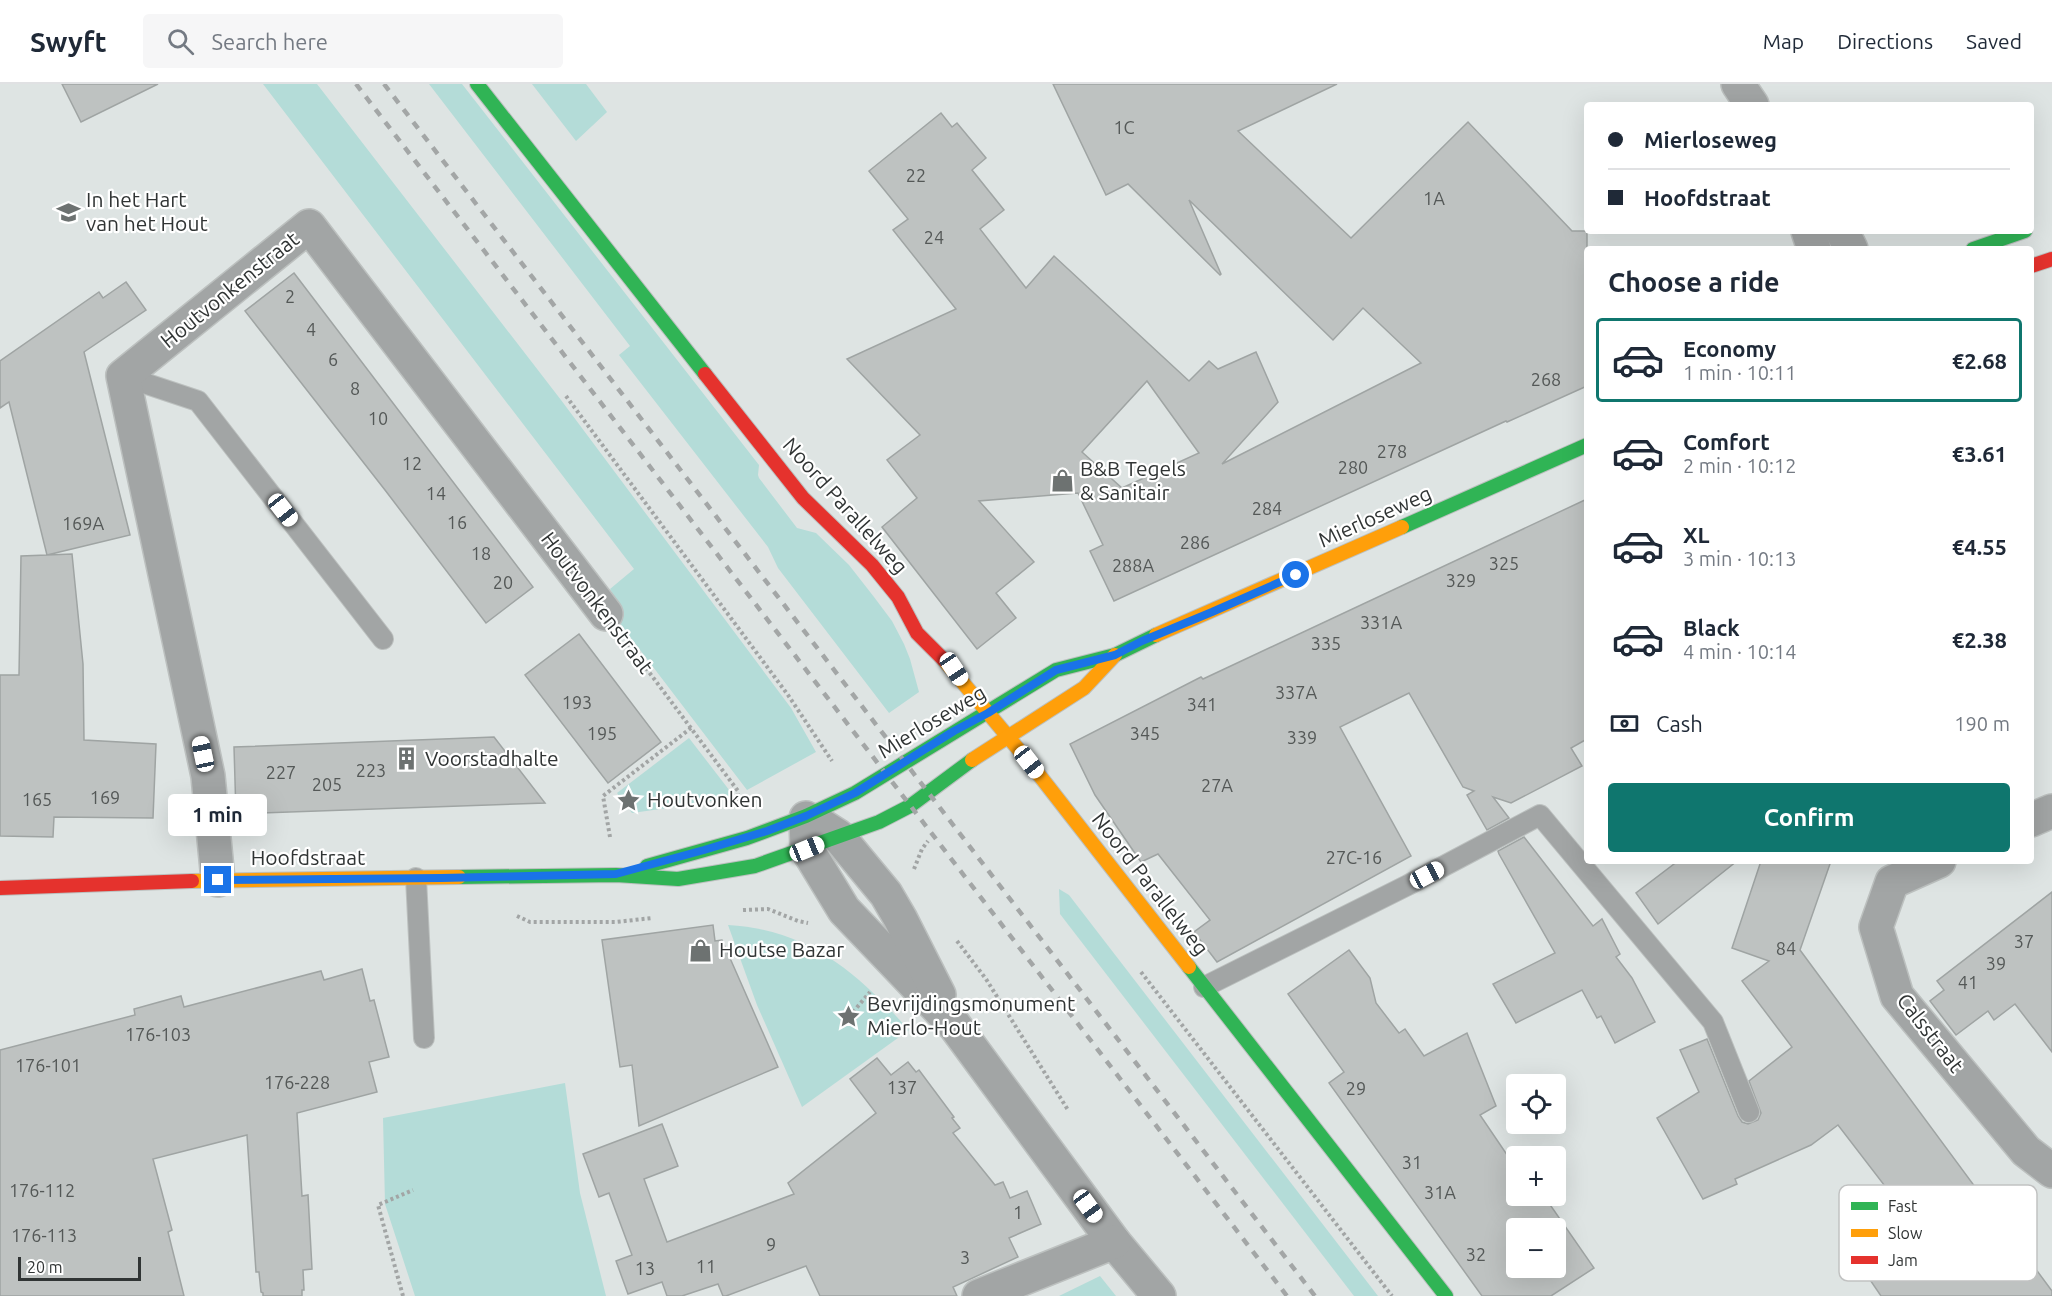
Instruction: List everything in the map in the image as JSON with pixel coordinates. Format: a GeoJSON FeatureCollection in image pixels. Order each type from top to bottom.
{"type":"FeatureCollection","features":[{"type":"Feature","properties":{"kind":"street","name":"Noord Parallelweg"},"geometry":{"type":"LineString","coordinates":[[477,84],[804,498],[872,565],[898,597],[917,633],[954,669],[1029,762],[1446,1296]]}},
{"type":"Feature","properties":{"kind":"street"},"geometry":{"type":"LineString","coordinates":[[1738,84],[1750,102]]}},
{"type":"Feature","properties":{"kind":"street","name":"Houtvonkenstraat"},"geometry":{"type":"LineString","coordinates":[[123,376],[309,226],[606,614]]}},
{"type":"Feature","properties":{"kind":"street"},"geometry":{"type":"LineString","coordinates":[[1982,246],[2016,234]]}},
{"type":"Feature","properties":{"kind":"street"},"geometry":{"type":"LineString","coordinates":[[2034,265],[2052,259]]}},
{"type":"Feature","properties":{"kind":"street"},"geometry":{"type":"LineString","coordinates":[[123,376],[208,776],[218,880]]}},
{"type":"Feature","properties":{"kind":"street","name":"Mierloseweg"},"geometry":{"type":"LineString","coordinates":[[806,816],[855,793],[1056,670],[1115,655],[1142,641],[1584,446]]}},
{"type":"Feature","properties":{"kind":"street","name":"Mierloseweg"},"geometry":{"type":"LineString","coordinates":[[807,849],[879,822],[910,806],[1007,737],[1083,688],[1115,655]]}},
{"type":"Feature","properties":{"kind":"street"},"geometry":{"type":"LineString","coordinates":[[2034,819],[2052,811]]}},
{"type":"Feature","properties":{"kind":"street"},"geometry":{"type":"LineString","coordinates":[[806,816],[838,836],[886,894],[955,1026]]}},
{"type":"Feature","properties":{"kind":"street"},"geometry":{"type":"LineString","coordinates":[[806,816],[807,849],[844,910],[955,1026],[1114,1242],[1159,1296]]}},
{"type":"Feature","properties":{"kind":"street","name":"Hoofdstraat"},"geometry":{"type":"LineString","coordinates":[[616,874],[747,838],[806,816]]}},
{"type":"Feature","properties":{"kind":"street","name":"Hoofdstraat"},"geometry":{"type":"LineString","coordinates":[[0,888],[218,880],[616,874],[678,879],[755,866],[807,849]]}},
{"type":"Feature","properties":{"kind":"street","name":"Calsstraat"},"geometry":{"type":"LineString","coordinates":[[1932,864],[1892,882],[1876,927],[1897,996],[2026,1151],[2052,1171]]}},
{"type":"Feature","properties":{"kind":"street"},"geometry":{"type":"LineString","coordinates":[[979,1296],[1114,1242]]}},
{"type":"Feature","properties":{"kind":"lane"},"geometry":{"type":"LineString","coordinates":[[123,376],[198,401],[383,639]]}},
{"type":"Feature","properties":{"kind":"lane"},"geometry":{"type":"LineString","coordinates":[[1204,987],[1408,885],[1540,815],[1580,850]]}},
{"type":"Feature","properties":{"kind":"lane"},"geometry":{"type":"LineString","coordinates":[[1591,864],[1713,1022],[1749,1112]]}},
{"type":"Feature","properties":{"kind":"lane"},"geometry":{"type":"LineString","coordinates":[[416,878],[424,1038]]}},
{"type":"Feature","properties":{"kind":"path"},"geometry":{"type":"LineString","coordinates":[[566,396],[788,695],[834,763]]}},
{"type":"Feature","properties":{"kind":"path","name":"Houtvonkenstraat"},"geometry":{"type":"LineString","coordinates":[[606,614],[738,790],[738,810]]}},
{"type":"Feature","properties":{"kind":"path"},"geometry":{"type":"LineString","coordinates":[[610,841],[603,796],[691,728]]}},
{"type":"Feature","properties":{"kind":"path"},"geometry":{"type":"LineString","coordinates":[[914,870],[915,877]]}},
{"type":"Feature","properties":{"kind":"path"},"geometry":{"type":"LineString","coordinates":[[955,938],[986,979],[1072,1116]]}},
{"type":"Feature","properties":{"kind":"path"},"geometry":{"type":"LineString","coordinates":[[1138,969],[1392,1296]]}},
{"type":"Feature","properties":{"kind":"path"},"geometry":{"type":"LineString","coordinates":[[853,1012],[873,989]]}},
{"type":"Feature","properties":{"kind":"path"},"geometry":{"type":"LineString","coordinates":[[403,1296],[378,1205],[413,1190]]}},
{"type":"Feature","properties":{"kind":"shaded area"},"geometry":{"type":"Polygon","coordinates":[[[263,84],[317,84],[561,400],[791,708],[816,752],[747,790],[605,604],[614,596],[610,589],[634,569],[263,84]]]}},
{"type":"Feature","properties":{"kind":"shaded area"},"geometry":{"type":"Polygon","coordinates":[[[429,84],[462,84],[759,465],[759,478],[797,528],[816,533],[849,565],[874,597],[892,621],[904,644],[919,692],[889,713],[778,568],[768,547],[619,355],[630,346],[429,84]]]}},
{"type":"Feature","properties":{"kind":"shaded area"},"geometry":{"type":"Polygon","coordinates":[[[532,84],[586,84],[607,112],[576,141],[532,84]]]}},
{"type":"Feature","properties":{"kind":"shaded area"},"geometry":{"type":"Polygon","coordinates":[[[689,738],[733,795],[703,803],[632,813],[617,793],[689,738]]]}},
{"type":"Feature","properties":{"kind":"shaded area"},"geometry":{"type":"Polygon","coordinates":[[[1059,889],[1069,895],[1378,1296],[1354,1296],[1060,914],[1059,889]]]}},
{"type":"Feature","properties":{"kind":"shaded area"},"geometry":{"type":"Polygon","coordinates":[[[728,925],[783,935],[807,945],[850,973],[909,1030],[802,1107],[757,1005],[728,925]]]}},
{"type":"Feature","properties":{"kind":"shaded area"},"geometry":{"type":"Polygon","coordinates":[[[565,1083],[580,1193],[606,1296],[415,1296],[385,1204],[383,1118],[565,1083]]]}},
{"type":"Feature","properties":{"kind":"shaded area"},"geometry":{"type":"Polygon","coordinates":[[[1100,1276],[1116,1296],[1059,1296],[1100,1276]]]}},
{"type":"Feature","properties":{"kind":"building"},"geometry":{"type":"Polygon","coordinates":[[[62,84],[158,84],[81,122],[62,84]]]}},
{"type":"Feature","properties":{"kind":"building"},"geometry":{"type":"Polygon","coordinates":[[[1053,84],[1337,84],[1238,131],[1351,238],[1468,122],[1572,231],[1584,231],[1584,234],[1587,234],[1587,246],[1584,246],[1584,387],[1114,601],[1090,551],[1103,545],[1078,493],[979,501],[1034,562],[996,593],[1016,618],[977,649],[882,527],[917,498],[887,460],[920,435],[847,359],[956,309],[893,230],[908,219],[869,171],[941,113],[952,127],[957,123],[986,158],[972,170],[1004,210],[980,229],[1026,288],[1054,256],[1189,381],[1209,361],[1218,369],[1256,352],[1278,402],[1222,464],[1421,363],[1363,308],[1333,340],[1189,200],[1220,275],[1128,184],[1106,195],[1053,84]],[[1147,381],[1082,452],[1122,488],[1199,453],[1147,381]]]}},
{"type":"Feature","properties":{"kind":"building"},"geometry":{"type":"Polygon","coordinates":[[[294,273],[533,587],[486,623],[245,311],[294,273]]]}},
{"type":"Feature","properties":{"kind":"building"},"geometry":{"type":"Polygon","coordinates":[[[126,282],[146,310],[84,352],[130,535],[47,555],[9,402],[0,408],[0,361],[99,292],[103,298],[126,282]]]}},
{"type":"Feature","properties":{"kind":"building"},"geometry":{"type":"Polygon","coordinates":[[[1584,500],[1584,741],[1571,748],[1582,766],[1511,803],[1493,797],[1509,818],[1487,830],[1467,795],[1474,791],[1463,787],[1409,693],[1340,727],[1411,856],[1217,962],[1194,932],[1210,920],[1158,854],[1141,862],[1095,795],[1070,744],[1201,677],[1203,679],[1584,500]]]}},
{"type":"Feature","properties":{"kind":"building"},"geometry":{"type":"Polygon","coordinates":[[[72,554],[83,664],[84,740],[156,744],[153,818],[54,817],[53,837],[0,836],[0,675],[19,675],[21,556],[72,554]]]}},
{"type":"Feature","properties":{"kind":"building","name":"Voorstadhalte"},"geometry":{"type":"Polygon","coordinates":[[[579,634],[661,742],[608,783],[525,675],[579,634]]]}},
{"type":"Feature","properties":{"kind":"building","name":"Voorstadhalte"},"geometry":{"type":"Polygon","coordinates":[[[494,737],[545,803],[236,814],[234,747],[494,737]]]}},
{"type":"Feature","properties":{"kind":"building"},"geometry":{"type":"Polygon","coordinates":[[[1524,837],[1593,926],[1602,919],[1620,954],[1616,957],[1632,978],[1655,1022],[1615,1043],[1601,1016],[1597,1018],[1582,990],[1516,1023],[1493,984],[1555,953],[1498,851],[1524,837]]]}},
{"type":"Feature","properties":{"kind":"building"},"geometry":{"type":"Polygon","coordinates":[[[1674,864],[1733,864],[1658,924],[1636,893],[1674,864]]]}},
{"type":"Feature","properties":{"kind":"building"},"geometry":{"type":"Polygon","coordinates":[[[1760,864],[1830,864],[1800,950],[1974,1185],[1884,1185],[1838,1125],[1811,1145],[1735,1179],[1737,1184],[1703,1199],[1657,1118],[1699,1092],[1680,1050],[1707,1039],[1738,1116],[1742,1122],[1748,1124],[1758,1120],[1761,1113],[1749,1081],[1792,1047],[1742,981],[1769,961],[1732,948],[1760,864]]]}},
{"type":"Feature","properties":{"kind":"building"},"geometry":{"type":"Polygon","coordinates":[[[2052,892],[2052,1052],[2015,1004],[1994,1020],[1988,1011],[1956,1035],[1930,1001],[1944,990],[1937,981],[2052,892]]]}},
{"type":"Feature","properties":{"kind":"building"},"geometry":{"type":"Polygon","coordinates":[[[713,925],[715,941],[722,940],[778,1067],[639,1126],[632,1065],[620,1067],[602,940],[713,925]]]}},
{"type":"Feature","properties":{"kind":"building"},"geometry":{"type":"Polygon","coordinates":[[[1349,950],[1370,978],[1376,1003],[1399,1033],[1405,1029],[1424,1056],[1467,1033],[1496,1106],[1480,1115],[1506,1153],[1506,1206],[1551,1206],[1559,1218],[1506,1218],[1506,1278],[1566,1278],[1566,1228],[1594,1268],[1551,1296],[1482,1296],[1329,1083],[1344,1072],[1288,994],[1349,950]]]}},
{"type":"Feature","properties":{"kind":"building"},"geometry":{"type":"Polygon","coordinates":[[[362,969],[370,1001],[374,1000],[389,1057],[369,1062],[377,1092],[297,1113],[302,1196],[308,1195],[312,1269],[303,1270],[302,1296],[263,1296],[261,1292],[259,1272],[256,1272],[247,1135],[153,1159],[172,1230],[168,1232],[184,1296],[0,1296],[0,1050],[135,1015],[134,1009],[181,996],[184,1007],[321,971],[324,980],[362,969]]]}},
{"type":"Feature","properties":{"kind":"building"},"geometry":{"type":"Polygon","coordinates":[[[877,1058],[891,1075],[908,1062],[916,1072],[919,1070],[960,1128],[953,1133],[995,1185],[1003,1182],[1010,1198],[1027,1191],[1041,1224],[1009,1238],[1018,1257],[953,1287],[957,1296],[820,1296],[806,1266],[726,1296],[723,1296],[718,1284],[682,1296],[667,1296],[662,1282],[628,1294],[616,1261],[632,1255],[609,1193],[599,1197],[583,1154],[662,1124],[678,1166],[644,1179],[667,1242],[794,1194],[788,1183],[876,1113],[850,1079],[877,1058]]]}},
{"type":"Feature","properties":{"kind":"building"},"geometry":{"type":"Polygon","coordinates":[[[2037,1271],[2052,1291],[2052,1296],[1881,1296],[1871,1281],[2037,1281],[2037,1271]]]}},
{"type":"Feature","properties":{"kind":"railway"},"geometry":{"type":"LineString","coordinates":[[356,84],[1287,1296]]}},
{"type":"Feature","properties":{"kind":"railway"},"geometry":{"type":"LineString","coordinates":[[384,84],[1315,1296]]}},
{"type":"Feature","properties":{"kind":"traffic: fast"},"geometry":{"type":"LineString","coordinates":[[477,84],[705,374]]}},
{"type":"Feature","properties":{"kind":"traffic: fast"},"geometry":{"type":"LineString","coordinates":[[1982,246],[2016,234]]}},
{"type":"Feature","properties":{"kind":"traffic: fast"},"geometry":{"type":"LineString","coordinates":[[1402,527],[1584,446]]}},
{"type":"Feature","properties":{"kind":"traffic: fast"},"geometry":{"type":"LineString","coordinates":[[647,866],[747,838],[806,816],[855,793],[1056,670],[1115,655],[1156,635]]}},
{"type":"Feature","properties":{"kind":"traffic: fast"},"geometry":{"type":"LineString","coordinates":[[459,877],[616,875],[678,879],[755,866],[879,822],[910,806],[972,760]]}},
{"type":"Feature","properties":{"kind":"traffic: fast"},"geometry":{"type":"LineString","coordinates":[[1189,967],[1446,1296]]}},
{"type":"Feature","properties":{"kind":"traffic: slow"},"geometry":{"type":"LineString","coordinates":[[1156,635],[1402,527]]}},
{"type":"Feature","properties":{"kind":"traffic: slow"},"geometry":{"type":"LineString","coordinates":[[972,760],[1084,688],[1115,655]]}},
{"type":"Feature","properties":{"kind":"traffic: slow"},"geometry":{"type":"LineString","coordinates":[[944,660],[1029,762],[1189,967]]}},
{"type":"Feature","properties":{"kind":"traffic: slow"},"geometry":{"type":"LineString","coordinates":[[192,881],[459,877]]}},
{"type":"Feature","properties":{"kind":"traffic: jam"},"geometry":{"type":"LineString","coordinates":[[2034,265],[2052,259]]}},
{"type":"Feature","properties":{"kind":"traffic: jam"},"geometry":{"type":"LineString","coordinates":[[705,374],[803,498],[872,565],[898,597],[917,633],[944,660]]}},
{"type":"Feature","properties":{"kind":"traffic: jam"},"geometry":{"type":"LineString","coordinates":[[0,888],[192,881]]}},
{"type":"Feature","properties":{"kind":"place","name":"In het Hart van het Hout"},"geometry":{"type":"Point","coordinates":[68,212]}},
{"type":"Feature","properties":{"kind":"place","name":"B&B Tegels & Sanitair"},"geometry":{"type":"Point","coordinates":[1062,481]}},
{"type":"Feature","properties":{"kind":"place","name":"Voorstadhalte"},"geometry":{"type":"Point","coordinates":[407,759]}},
{"type":"Feature","properties":{"kind":"place","name":"Houtvonken"},"geometry":{"type":"Point","coordinates":[629,800]}},
{"type":"Feature","properties":{"kind":"place","name":"Houtse Bazar"},"geometry":{"type":"Point","coordinates":[701,950]}},
{"type":"Feature","properties":{"kind":"place","name":"Bevrijdingsmonument Mierlo-Hout"},"geometry":{"type":"Point","coordinates":[849,1016]}},
{"type":"Feature","properties":{"kind":"route"},"geometry":{"type":"LineString","coordinates":[[218,880],[616,874],[747,838],[806,816],[855,793],[1056,670],[1115,655],[1142,641],[1296,575]]}}]}
